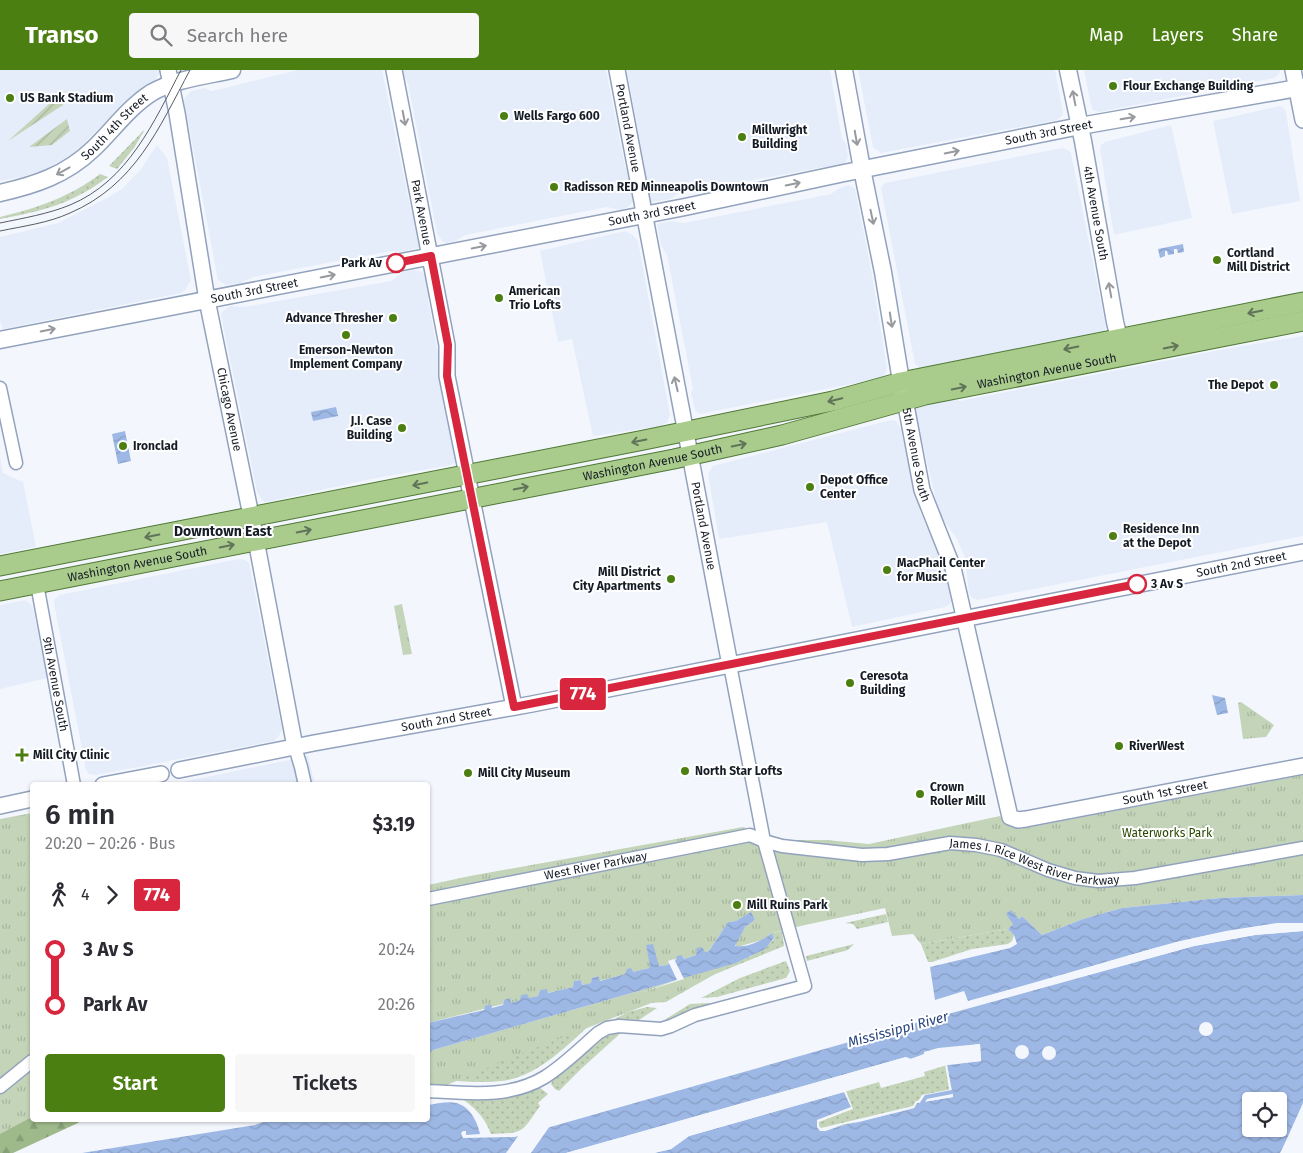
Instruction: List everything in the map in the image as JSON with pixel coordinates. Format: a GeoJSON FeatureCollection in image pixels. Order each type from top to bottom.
{"type":"FeatureCollection","features":[{"type":"Feature","properties":{"kind":"main road","name":"South 4th Street"},"geometry":{"type":"LineString","coordinates":[[0,193],[38,183],[71,167],[93,149],[141,100],[169,77],[232,70]]}},
{"type":"Feature","properties":{"kind":"main road","name":"5th Avenue South"},"geometry":{"type":"LineString","coordinates":[[844,70],[883,272],[903,391]]}},
{"type":"Feature","properties":{"kind":"main road","name":"4th Avenue South"},"geometry":{"type":"LineString","coordinates":[[1068,70],[1121,347]]}},
{"type":"Feature","properties":{"kind":"main road","name":"South 3rd Street"},"geometry":{"type":"LineString","coordinates":[[0,340],[645,215],[862,169],[1080,126],[1300,87]]}},
{"type":"Feature","properties":{"kind":"main road","name":"Washington Avenue South"},"geometry":{"type":"LineString","coordinates":[[0,566],[833,401],[903,391],[1121,347],[1303,302]]}},
{"type":"Feature","properties":{"kind":"main road","name":"Washington Avenue South"},"geometry":{"type":"LineString","coordinates":[[1121,347],[1303,321]]}},
{"type":"Feature","properties":{"kind":"main road","name":"Washington Avenue South"},"geometry":{"type":"LineString","coordinates":[[0,591],[691,455],[782,435],[903,391]]}},
{"type":"Feature","properties":{"kind":"street","name":"Park Avenue"},"geometry":{"type":"LineString","coordinates":[[394,70],[448,345],[447,376],[514,707]]}},
{"type":"Feature","properties":{"kind":"street","name":"Portland Avenue"},"geometry":{"type":"LineString","coordinates":[[430,1091],[502,1092],[523,1088],[544,1078],[598,1033],[607,1028],[628,1026],[661,1029],[695,1015],[805,986],[764,841],[691,455],[672,370],[645,215],[616,70]]}},
{"type":"Feature","properties":{"kind":"street"},"geometry":{"type":"LineString","coordinates":[[1293,70],[1300,87],[1303,120]]}},
{"type":"Feature","properties":{"kind":"street","name":"Chicago Avenue"},"geometry":{"type":"LineString","coordinates":[[169,77],[177,113],[207,300],[256,540],[295,747]]}},
{"type":"Feature","properties":{"kind":"street"},"geometry":{"type":"LineString","coordinates":[[0,388],[16,463]]}},
{"type":"Feature","properties":{"kind":"street","name":"5th Avenue South"},"geometry":{"type":"LineString","coordinates":[[903,391],[922,490],[953,568],[1010,817],[1026,820]]}},
{"type":"Feature","properties":{"kind":"street","name":"South 2nd Street"},"geometry":{"type":"LineString","coordinates":[[179,770],[514,707],[1303,552]]}},
{"type":"Feature","properties":{"kind":"street","name":"9th Avenue South"},"geometry":{"type":"LineString","coordinates":[[37,584],[73,782]]}},
{"type":"Feature","properties":{"kind":"street"},"geometry":{"type":"LineString","coordinates":[[295,747],[304,782]]}},
{"type":"Feature","properties":{"kind":"street","name":"South 1st Street"},"geometry":{"type":"LineString","coordinates":[[1026,820],[1298,767]]}},
{"type":"Feature","properties":{"kind":"street"},"geometry":{"type":"LineString","coordinates":[[119,782],[161,774]]}},
{"type":"Feature","properties":{"kind":"street"},"geometry":{"type":"LineString","coordinates":[[0,806],[30,799]]}},
{"type":"Feature","properties":{"kind":"street","name":"West River Parkway"},"geometry":{"type":"LineString","coordinates":[[430,898],[750,835],[764,841]]}},
{"type":"Feature","properties":{"kind":"street","name":"James I. Rice West River Parkway"},"geometry":{"type":"LineString","coordinates":[[764,841],[782,846],[862,855],[888,854],[950,843],[976,845],[1001,850],[1048,870],[1075,878],[1098,881],[1135,878],[1303,848]]}},
{"type":"Feature","properties":{"kind":"street"},"geometry":{"type":"LineString","coordinates":[[0,1087],[30,1063]]}},
{"type":"Feature","properties":{"kind":"shaded area"},"geometry":{"type":"Polygon","coordinates":[[[0,70],[160,70],[160,72],[154,82],[133,94],[71,155],[44,170],[0,181],[0,70]]]}},
{"type":"Feature","properties":{"kind":"shaded area"},"geometry":{"type":"Polygon","coordinates":[[[298,70],[382,70],[411,211],[417,222],[422,247],[253,277],[241,283],[226,285],[218,280],[184,101],[185,98],[191,91],[204,88],[212,91],[298,70]]]}},
{"type":"Feature","properties":{"kind":"shaded area"},"geometry":{"type":"Polygon","coordinates":[[[400,70],[606,70],[625,167],[630,177],[635,197],[633,202],[621,210],[607,207],[465,235],[455,241],[446,243],[442,241],[437,233],[408,83],[400,70]]]}},
{"type":"Feature","properties":{"kind":"shaded area"},"geometry":{"type":"Polygon","coordinates":[[[627,70],[830,70],[842,139],[846,144],[848,156],[846,162],[829,168],[824,167],[677,194],[670,199],[652,202],[647,198],[644,177],[645,169],[627,70]]]}},
{"type":"Feature","properties":{"kind":"shaded area"},"geometry":{"type":"Polygon","coordinates":[[[858,70],[1055,70],[1063,113],[1057,120],[881,153],[873,147],[858,70]]]}},
{"type":"Feature","properties":{"kind":"shaded area"},"geometry":{"type":"Polygon","coordinates":[[[1084,70],[1280,70],[1279,74],[1274,78],[1099,112],[1093,110],[1091,106],[1084,70]]]}},
{"type":"Feature","properties":{"kind":"shaded area"},"geometry":{"type":"Polygon","coordinates":[[[1280,106],[1286,112],[1300,201],[1232,214],[1213,121],[1280,106]]]}},
{"type":"Feature","properties":{"kind":"shaded area"},"geometry":{"type":"Polygon","coordinates":[[[1171,125],[1192,218],[1114,235],[1100,149],[1101,145],[1105,142],[1171,125]]]}},
{"type":"Feature","properties":{"kind":"shaded area"},"geometry":{"type":"Polygon","coordinates":[[[157,145],[167,158],[191,280],[185,290],[181,293],[3,329],[0,321],[0,237],[58,223],[105,199],[122,189],[141,169],[157,145]]]}},
{"type":"Feature","properties":{"kind":"shaded area"},"geometry":{"type":"Polygon","coordinates":[[[1062,148],[1071,153],[1106,328],[1102,335],[921,369],[915,364],[881,188],[885,183],[1062,148]]]}},
{"type":"Feature","properties":{"kind":"shaded area"},"geometry":{"type":"Polygon","coordinates":[[[849,185],[855,189],[871,269],[887,368],[885,374],[881,378],[700,414],[695,410],[691,393],[693,389],[667,255],[661,245],[657,224],[671,221],[684,223],[831,194],[849,185]]]}},
{"type":"Feature","properties":{"kind":"shaded area"},"geometry":{"type":"Polygon","coordinates":[[[625,231],[633,235],[638,241],[670,415],[667,422],[661,426],[593,436],[572,339],[558,342],[540,251],[625,231]]]}},
{"type":"Feature","properties":{"kind":"shaded area"},"geometry":{"type":"Polygon","coordinates":[[[420,271],[427,276],[430,290],[428,300],[458,460],[451,465],[371,479],[267,502],[263,501],[257,492],[221,315],[222,312],[230,306],[244,307],[391,281],[403,272],[420,271]]]}},
{"type":"Feature","properties":{"kind":"shaded area"},"geometry":{"type":"Polygon","coordinates":[[[1303,336],[1303,536],[978,600],[972,598],[969,593],[965,558],[957,539],[939,514],[916,407],[943,398],[960,401],[1236,347],[1303,336]]]}},
{"type":"Feature","properties":{"kind":"shaded area"},"geometry":{"type":"Polygon","coordinates":[[[891,420],[896,421],[900,427],[921,514],[938,553],[953,598],[950,604],[945,607],[852,627],[827,522],[719,539],[708,474],[713,466],[891,420]]]}},
{"type":"Feature","properties":{"kind":"shaded area"},"geometry":{"type":"Polygon","coordinates":[[[0,457],[3,473],[23,482],[36,547],[0,554],[0,457]]]}},
{"type":"Feature","properties":{"kind":"shaded area"},"geometry":{"type":"Polygon","coordinates":[[[239,559],[249,563],[282,730],[279,736],[274,741],[96,775],[89,774],[86,770],[54,603],[55,599],[60,595],[239,559]]]}},
{"type":"Feature","properties":{"kind":"shaded area"},"geometry":{"type":"Polygon","coordinates":[[[25,600],[31,604],[33,609],[47,678],[0,689],[0,605],[25,600]]]}},
{"type":"Feature","properties":{"kind":"shaded area"},"geometry":{"type":"Polygon","coordinates":[[[308,756],[314,782],[182,782],[308,756]]]}},
{"type":"Feature","properties":{"kind":"green space"},"geometry":{"type":"Polygon","coordinates":[[[59,95],[63,105],[8,141],[59,95]]]}},
{"type":"Feature","properties":{"kind":"green space"},"geometry":{"type":"Polygon","coordinates":[[[67,119],[70,131],[52,145],[29,147],[67,119]]]}},
{"type":"Feature","properties":{"kind":"green space"},"geometry":{"type":"Polygon","coordinates":[[[145,129],[134,148],[117,169],[109,166],[145,129]]]}},
{"type":"Feature","properties":{"kind":"green space"},"geometry":{"type":"Polygon","coordinates":[[[100,174],[108,177],[69,200],[30,213],[0,219],[0,217],[40,206],[65,195],[100,174]]]}},
{"type":"Feature","properties":{"kind":"green space"},"geometry":{"type":"Polygon","coordinates":[[[402,604],[412,654],[403,655],[394,606],[402,604]]]}},
{"type":"Feature","properties":{"kind":"green space"},"geometry":{"type":"Polygon","coordinates":[[[1241,702],[1274,725],[1266,737],[1243,739],[1238,703],[1241,702]]]}},
{"type":"Feature","properties":{"kind":"green space","name":"Waterworks Park"},"geometry":{"type":"Polygon","coordinates":[[[1303,775],[1303,895],[1220,898],[1122,908],[1083,919],[1042,935],[1022,916],[1008,929],[921,944],[913,934],[892,936],[885,908],[772,933],[762,940],[737,947],[735,944],[745,927],[755,920],[751,913],[736,921],[728,922],[709,951],[705,952],[697,949],[696,955],[684,959],[682,955],[667,965],[658,966],[646,945],[651,966],[649,968],[599,981],[597,976],[592,978],[592,983],[582,985],[581,980],[575,981],[573,987],[547,993],[540,990],[538,996],[511,1003],[510,999],[504,1000],[503,1004],[430,1022],[430,885],[743,827],[787,840],[826,840],[869,844],[1000,816],[1008,825],[1020,829],[1303,775]]]}},
{"type":"Feature","properties":{"kind":"green space"},"geometry":{"type":"Polygon","coordinates":[[[30,813],[30,1118],[0,1134],[0,819],[30,813]]]}},
{"type":"Feature","properties":{"kind":"green space"},"geometry":{"type":"Polygon","coordinates":[[[886,914],[888,922],[857,929],[853,924],[845,923],[886,914]]]}},
{"type":"Feature","properties":{"kind":"green space"},"geometry":{"type":"Polygon","coordinates":[[[1008,929],[1014,935],[1012,941],[1008,944],[972,949],[932,962],[928,962],[921,944],[1008,929]]]}},
{"type":"Feature","properties":{"kind":"green space"},"geometry":{"type":"Polygon","coordinates":[[[782,931],[784,946],[713,975],[666,1002],[651,1003],[676,981],[754,954],[765,948],[774,939],[772,933],[782,931]]]}},
{"type":"Feature","properties":{"kind":"green space"},"geometry":{"type":"Polygon","coordinates":[[[854,944],[848,950],[807,961],[806,956],[854,944]]]}},
{"type":"Feature","properties":{"kind":"green space"},"geometry":{"type":"Polygon","coordinates":[[[786,961],[790,971],[786,978],[717,997],[701,998],[740,978],[786,961]]]}},
{"type":"Feature","properties":{"kind":"green space"},"geometry":{"type":"Polygon","coordinates":[[[736,963],[685,990],[520,1054],[430,1092],[430,1053],[433,1050],[736,963]]]}},
{"type":"Feature","properties":{"kind":"green space"},"geometry":{"type":"Polygon","coordinates":[[[690,1004],[709,1004],[658,1024],[690,1004]]]}},
{"type":"Feature","properties":{"kind":"green space"},"geometry":{"type":"Polygon","coordinates":[[[647,1007],[657,1008],[639,1020],[615,1019],[628,1012],[647,1007]]]}},
{"type":"Feature","properties":{"kind":"green space"},"geometry":{"type":"Polygon","coordinates":[[[590,1025],[560,1052],[538,1068],[514,1078],[483,1082],[430,1078],[590,1025]]]}},
{"type":"Feature","properties":{"kind":"green space"},"geometry":{"type":"Polygon","coordinates":[[[615,1031],[623,1031],[559,1091],[555,1089],[551,1084],[555,1078],[601,1039],[615,1031]]]}},
{"type":"Feature","properties":{"kind":"green space"},"geometry":{"type":"Polygon","coordinates":[[[947,1065],[952,1089],[922,1095],[914,1108],[820,1131],[817,1120],[844,1092],[879,1082],[881,1088],[925,1076],[924,1072],[947,1065]]]}},
{"type":"Feature","properties":{"kind":"green space"},"geometry":{"type":"Polygon","coordinates":[[[30,1083],[30,1122],[79,1122],[13,1153],[0,1153],[0,1121],[30,1083]]]}},
{"type":"Feature","properties":{"kind":"green space"},"geometry":{"type":"Polygon","coordinates":[[[539,1087],[548,1094],[538,1103],[540,1106],[529,1122],[521,1130],[510,1133],[491,1134],[479,1113],[461,1098],[500,1097],[519,1094],[539,1087]]]}},
{"type":"Feature","properties":{"kind":"water"},"geometry":{"type":"Polygon","coordinates":[[[1183,244],[1184,252],[1178,253],[1177,249],[1174,249],[1174,254],[1168,255],[1167,251],[1165,251],[1165,256],[1160,258],[1158,249],[1183,244]]]}},
{"type":"Feature","properties":{"kind":"water"},"geometry":{"type":"Polygon","coordinates":[[[336,407],[338,416],[313,421],[311,412],[336,407]]]}},
{"type":"Feature","properties":{"kind":"water"},"geometry":{"type":"Polygon","coordinates":[[[125,431],[131,461],[118,464],[112,434],[125,431]]]}},
{"type":"Feature","properties":{"kind":"water"},"geometry":{"type":"Polygon","coordinates":[[[1212,695],[1225,698],[1228,713],[1217,715],[1212,695]]]}},
{"type":"Feature","properties":{"kind":"water"},"geometry":{"type":"Polygon","coordinates":[[[1303,895],[1303,923],[1248,928],[1193,938],[968,1001],[964,991],[935,1000],[930,967],[1010,948],[1017,944],[1014,935],[1008,929],[1013,924],[1006,914],[1011,910],[1019,919],[1022,916],[1042,935],[1083,919],[1122,908],[1220,898],[1303,895]]]}},
{"type":"Feature","properties":{"kind":"water"},"geometry":{"type":"Polygon","coordinates":[[[751,912],[755,920],[745,927],[735,946],[745,946],[754,943],[772,933],[774,938],[765,949],[736,963],[433,1050],[430,1053],[430,1023],[484,1010],[485,1006],[491,1004],[492,1008],[503,1005],[504,1000],[510,998],[511,1003],[520,1000],[521,995],[527,994],[529,998],[538,996],[540,990],[547,989],[548,993],[573,987],[574,981],[581,980],[582,985],[591,983],[592,978],[598,976],[600,981],[625,974],[627,969],[631,968],[633,972],[649,968],[646,945],[653,944],[659,966],[667,965],[676,960],[677,956],[682,955],[684,959],[696,955],[697,948],[702,947],[705,952],[709,951],[728,922],[736,921],[751,912]]]}},
{"type":"Feature","properties":{"kind":"water","name":"Mississippi River"},"geometry":{"type":"Polygon","coordinates":[[[1303,931],[1303,1153],[655,1153],[671,1149],[689,1136],[844,1092],[851,1107],[817,1120],[817,1127],[825,1131],[914,1108],[917,1103],[953,1097],[947,1065],[981,1061],[980,1044],[924,1052],[925,1054],[910,1059],[906,1057],[566,1153],[82,1153],[255,1125],[263,1122],[430,1122],[430,1105],[449,1102],[461,1105],[469,1111],[477,1125],[480,1134],[466,1135],[466,1131],[463,1131],[461,1133],[463,1138],[515,1137],[1194,946],[1255,935],[1303,931]]]}},
{"type":"Feature","properties":{"kind":"pier"},"geometry":{"type":"Polygon","coordinates":[[[1277,923],[1303,923],[1303,925],[1277,926],[1198,939],[969,1003],[966,1002],[1176,942],[1226,931],[1277,923]]]}},
{"type":"Feature","properties":{"kind":"pier"},"geometry":{"type":"Polygon","coordinates":[[[1303,928],[1303,931],[1255,935],[1194,946],[938,1016],[937,1014],[1193,944],[1255,933],[1303,928]]]}},
{"type":"Feature","properties":{"kind":"pier"},"geometry":{"type":"Polygon","coordinates":[[[674,959],[684,979],[640,993],[677,980],[668,961],[674,959]]]}},
{"type":"Feature","properties":{"kind":"pier"},"geometry":{"type":"Polygon","coordinates":[[[1203,1022],[1209,1022],[1213,1029],[1209,1036],[1203,1036],[1199,1032],[1199,1026],[1203,1022]]]}},
{"type":"Feature","properties":{"kind":"pier"},"geometry":{"type":"Polygon","coordinates":[[[980,1044],[981,1061],[947,1065],[953,1097],[917,1103],[914,1108],[820,1131],[817,1127],[817,1120],[851,1107],[844,1092],[689,1136],[671,1149],[652,1153],[670,1146],[688,1134],[844,1089],[853,1109],[819,1122],[821,1128],[913,1106],[916,1101],[950,1095],[945,1064],[979,1058],[977,1047],[938,1051],[911,1061],[906,1060],[575,1153],[566,1153],[906,1057],[911,1059],[924,1054],[924,1052],[938,1048],[980,1044]]]}},
{"type":"Feature","properties":{"kind":"pier"},"geometry":{"type":"Polygon","coordinates":[[[1019,1045],[1025,1045],[1029,1052],[1025,1059],[1019,1059],[1015,1055],[1015,1049],[1019,1045]]]}},
{"type":"Feature","properties":{"kind":"pier"},"geometry":{"type":"Polygon","coordinates":[[[1046,1046],[1052,1046],[1056,1053],[1052,1060],[1046,1060],[1042,1056],[1042,1050],[1046,1046]]]}},
{"type":"Feature","properties":{"kind":"pier"},"geometry":{"type":"Polygon","coordinates":[[[1303,1103],[1303,1153],[1280,1153],[1284,1145],[1303,1103]]]}},
{"type":"Feature","properties":{"kind":"pier"},"geometry":{"type":"Polygon","coordinates":[[[552,1123],[531,1153],[506,1153],[521,1132],[552,1123]]]}},
{"type":"Feature","properties":{"kind":"waterway"},"geometry":{"type":"LineString","coordinates":[[922,1103],[926,1097],[952,1092]]}},
{"type":"Feature","properties":{"kind":"tram line"},"geometry":{"type":"LineString","coordinates":[[0,223],[45,213],[70,205],[108,181],[137,148],[181,70]]}},
{"type":"Feature","properties":{"kind":"tram line"},"geometry":{"type":"LineString","coordinates":[[0,231],[36,224],[70,213],[93,201],[112,187],[143,153],[190,70]]}},
{"type":"Feature","properties":{"kind":"bus line","name":"774"},"geometry":{"type":"LineString","coordinates":[[396,263],[431,256],[448,345],[447,376],[514,707],[1137,584]]}},
{"type":"Feature","properties":{"kind":"place","name":"Flour Exchange Building"},"geometry":{"type":"Point","coordinates":[1113,86]}},
{"type":"Feature","properties":{"kind":"place","name":"US Bank Stadium"},"geometry":{"type":"Point","coordinates":[10,98]}},
{"type":"Feature","properties":{"kind":"place","name":"Wells Fargo 600"},"geometry":{"type":"Point","coordinates":[504,116]}},
{"type":"Feature","properties":{"kind":"place","name":"Millwright Building"},"geometry":{"type":"Point","coordinates":[742,137]}},
{"type":"Feature","properties":{"kind":"place","name":"Radisson RED Minneapolis Downtown"},"geometry":{"type":"Point","coordinates":[554,187]}},
{"type":"Feature","properties":{"kind":"place","name":"Cortland Mill District"},"geometry":{"type":"Point","coordinates":[1217,260]}},
{"type":"Feature","properties":{"kind":"place","name":"Park Av"},"geometry":{"type":"Point","coordinates":[396,263]}},
{"type":"Feature","properties":{"kind":"place","name":"American Trio Lofts"},"geometry":{"type":"Point","coordinates":[499,298]}},
{"type":"Feature","properties":{"kind":"place","name":"Advance Thresher"},"geometry":{"type":"Point","coordinates":[393,318]}},
{"type":"Feature","properties":{"kind":"place","name":"Emerson-Newton Implement Company"},"geometry":{"type":"Point","coordinates":[346,335]}},
{"type":"Feature","properties":{"kind":"place","name":"The Depot"},"geometry":{"type":"Point","coordinates":[1274,385]}},
{"type":"Feature","properties":{"kind":"place","name":"J.I. Case Building"},"geometry":{"type":"Point","coordinates":[402,428]}},
{"type":"Feature","properties":{"kind":"place","name":"Ironclad"},"geometry":{"type":"Point","coordinates":[123,446]}},
{"type":"Feature","properties":{"kind":"place","name":"Depot Office Center"},"geometry":{"type":"Point","coordinates":[810,487]}},
{"type":"Feature","properties":{"kind":"place","name":"Residence Inn at the Depot"},"geometry":{"type":"Point","coordinates":[1113,536]}},
{"type":"Feature","properties":{"kind":"place","name":"MacPhail Center for Music"},"geometry":{"type":"Point","coordinates":[887,570]}},
{"type":"Feature","properties":{"kind":"place","name":"Mill District City Apartments"},"geometry":{"type":"Point","coordinates":[671,579]}},
{"type":"Feature","properties":{"kind":"place","name":"3 Av S"},"geometry":{"type":"Point","coordinates":[1137,584]}},
{"type":"Feature","properties":{"kind":"place","name":"Ceresota Building"},"geometry":{"type":"Point","coordinates":[850,683]}},
{"type":"Feature","properties":{"kind":"place","name":"RiverWest"},"geometry":{"type":"Point","coordinates":[1119,746]}},
{"type":"Feature","properties":{"kind":"place","name":"Mill City Clinic"},"geometry":{"type":"Point","coordinates":[22,755]}},
{"type":"Feature","properties":{"kind":"place","name":"North Star Lofts"},"geometry":{"type":"Point","coordinates":[685,771]}},
{"type":"Feature","properties":{"kind":"place","name":"Mill City Museum"},"geometry":{"type":"Point","coordinates":[468,773]}},
{"type":"Feature","properties":{"kind":"place","name":"Crown Roller Mill"},"geometry":{"type":"Point","coordinates":[920,794]}},
{"type":"Feature","properties":{"kind":"place","name":"Mill Ruins Park"},"geometry":{"type":"Point","coordinates":[737,905]}},
{"type":"Feature","properties":{"kind":"district","name":"Downtown East"},"geometry":{"type":"Point","coordinates":[223,531]}}]}
